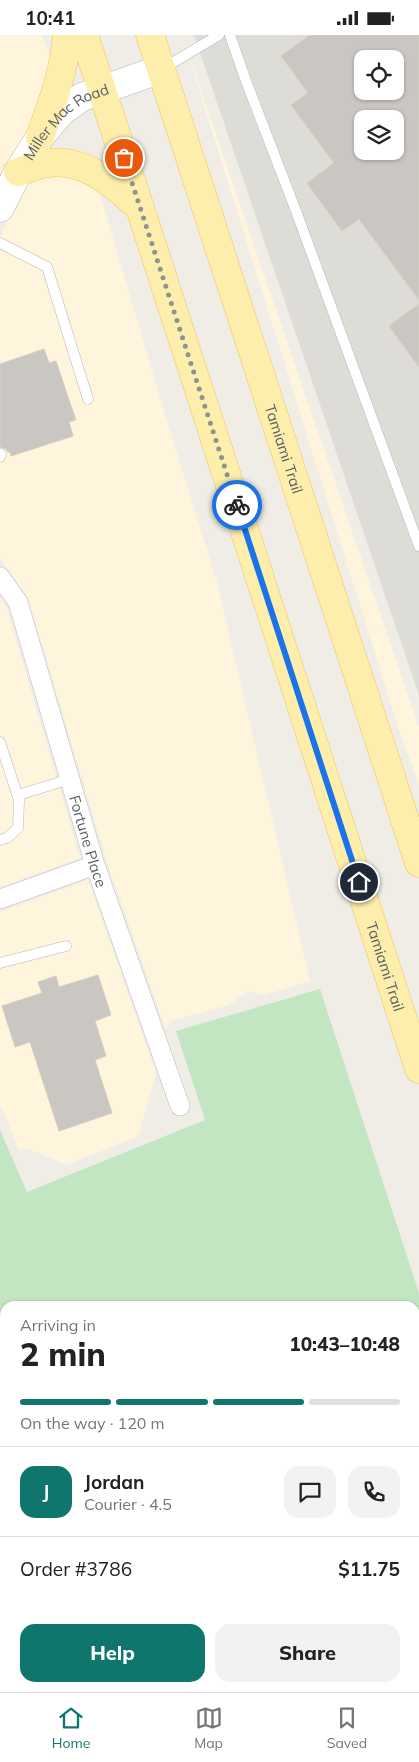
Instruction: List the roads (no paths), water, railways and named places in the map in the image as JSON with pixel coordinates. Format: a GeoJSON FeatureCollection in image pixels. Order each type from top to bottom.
{"type":"FeatureCollection","features":[{"type":"Feature","properties":{"kind":"main road"},"geometry":{"type":"LineString","coordinates":[[40,137],[65,61],[67,35]]}},
{"type":"Feature","properties":{"kind":"main road","name":"Tamiami Trail"},"geometry":{"type":"LineString","coordinates":[[84,35],[419,1069]]}},
{"type":"Feature","properties":{"kind":"main road","name":"Tamiami Trail"},"geometry":{"type":"LineString","coordinates":[[150,35],[419,863]]}},
{"type":"Feature","properties":{"kind":"main road"},"geometry":{"type":"LineString","coordinates":[[7,189],[47,163],[66,162],[91,170],[111,181],[141,209]]}},
{"type":"Feature","properties":{"kind":"street","name":"Miller Mac Road"},"geometry":{"type":"LineString","coordinates":[[7,189],[40,137],[62,111],[82,97],[161,69]]}},
{"type":"Feature","properties":{"kind":"street","name":"Fortune Place"},"geometry":{"type":"LineString","coordinates":[[0,577],[18,602],[95,865],[180,1106]]}},
{"type":"Feature","properties":{"kind":"street"},"geometry":{"type":"LineString","coordinates":[[0,899],[95,865]]}},
{"type":"Feature","properties":{"kind":"lane"},"geometry":{"type":"LineString","coordinates":[[161,69],[219,35]]}},
{"type":"Feature","properties":{"kind":"lane"},"geometry":{"type":"LineString","coordinates":[[230,35],[419,546]]}},
{"type":"Feature","properties":{"kind":"lane"},"geometry":{"type":"LineString","coordinates":[[0,243],[47,267],[88,399]]}},
{"type":"Feature","properties":{"kind":"lane"},"geometry":{"type":"LineString","coordinates":[[0,742],[19,800],[18,828],[7,838],[0,841]]}},
{"type":"Feature","properties":{"kind":"lane"},"geometry":{"type":"LineString","coordinates":[[18,795],[70,779]]}},
{"type":"Feature","properties":{"kind":"lane"},"geometry":{"type":"LineString","coordinates":[[0,963],[66,945]]}}]}
